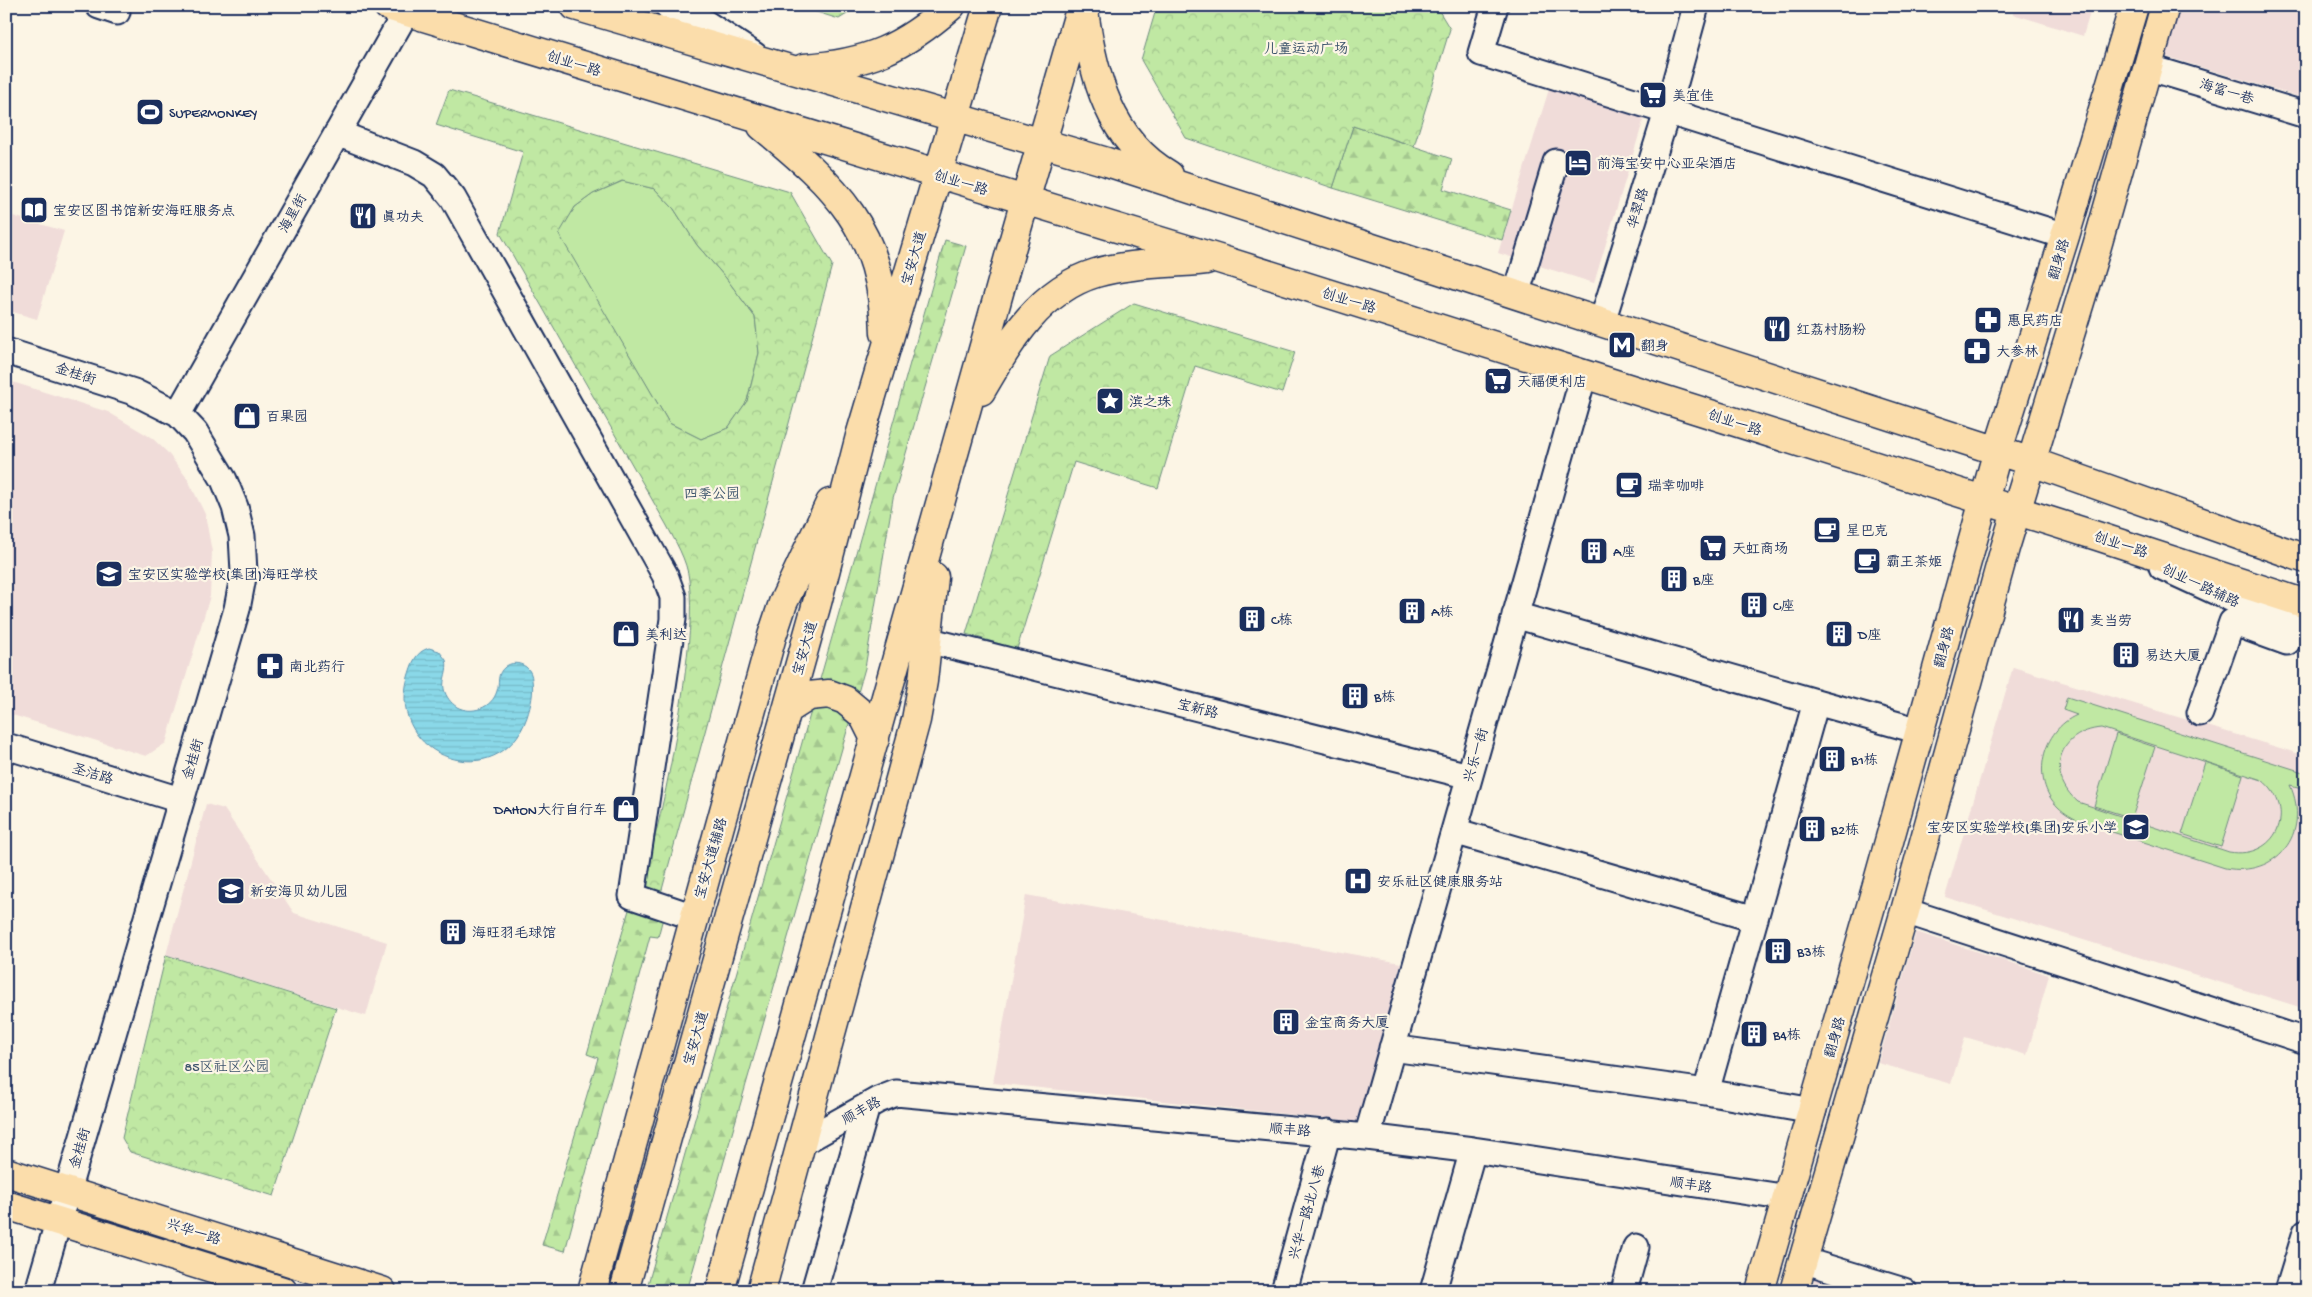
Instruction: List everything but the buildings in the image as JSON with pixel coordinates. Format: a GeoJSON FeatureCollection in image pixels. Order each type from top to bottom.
{"type":"FeatureCollection","features":[{"type":"Feature","properties":{"kind":"main road"},"geometry":{"type":"LineString","coordinates":[[574,6],[955,116],[1198,192],[1998,450],[2306,559]]}},
{"type":"Feature","properties":{"kind":"main road"},"geometry":{"type":"LineString","coordinates":[[790,69],[846,63],[883,53],[910,38],[951,6]]}},
{"type":"Feature","properties":{"kind":"main road","name":"宝安大道"},"geometry":{"type":"LineString","coordinates":[[624,1291],[787,710],[860,436],[988,6]]}},
{"type":"Feature","properties":{"kind":"main road"},"geometry":{"type":"LineString","coordinates":[[720,1291],[944,493],[962,422],[1082,6]]}},
{"type":"Feature","properties":{"kind":"main road"},"geometry":{"type":"LineString","coordinates":[[1082,6],[1091,58],[1102,93],[1120,129],[1143,156],[1164,172],[1198,192]]}},
{"type":"Feature","properties":{"kind":"main road","name":"翻身路"},"geometry":{"type":"LineString","coordinates":[[1760,1291],[1813,1111],[1998,450],[2066,236],[2134,6]]}},
{"type":"Feature","properties":{"kind":"main road"},"geometry":{"type":"LineString","coordinates":[[1794,1291],[1905,911],[2016,511],[2165,6]]}},
{"type":"Feature","properties":{"kind":"main road","name":"创业一路"},"geometry":{"type":"LineString","coordinates":[[397,9],[1219,259],[1984,500],[2298,602]]}},
{"type":"Feature","properties":{"kind":"main road"},"geometry":{"type":"LineString","coordinates":[[752,116],[821,177],[838,194],[856,220],[878,273],[883,298],[886,351]]}},
{"type":"Feature","properties":{"kind":"main road"},"geometry":{"type":"LineString","coordinates":[[962,422],[1019,331],[1043,303],[1066,286],[1096,273],[1135,267],[1219,259]]}},
{"type":"Feature","properties":{"kind":"main road","name":"宝安大道辅路"},"geometry":{"type":"LineString","coordinates":[[590,1287],[772,636],[783,603],[860,436]]}},
{"type":"Feature","properties":{"kind":"main road"},"geometry":{"type":"LineString","coordinates":[[761,1291],[916,720],[944,493]]}},
{"type":"Feature","properties":{"kind":"main road"},"geometry":{"type":"LineString","coordinates":[[787,710],[809,696],[829,694],[845,700],[862,715],[875,739]]}},
{"type":"Feature","properties":{"kind":"main road","name":"兴华一路"},"geometry":{"type":"LineString","coordinates":[[6,1172],[382,1291]]}},
{"type":"Feature","properties":{"kind":"main road"},"geometry":{"type":"LineString","coordinates":[[6,1205],[283,1291]]}},
{"type":"Feature","properties":{"kind":"street"},"geometry":{"type":"LineString","coordinates":[[668,6],[696,17],[762,61]]}},
{"type":"Feature","properties":{"kind":"street"},"geometry":{"type":"LineString","coordinates":[[1495,6],[1480,53],[2066,236]]}},
{"type":"Feature","properties":{"kind":"street","name":"华翠路"},"geometry":{"type":"LineString","coordinates":[[1602,322],[1667,112],[1696,6]]}},
{"type":"Feature","properties":{"kind":"street","name":"海星街"},"geometry":{"type":"LineString","coordinates":[[178,414],[337,133],[397,9]]}},
{"type":"Feature","properties":{"kind":"street","name":"海富一巷"},"geometry":{"type":"LineString","coordinates":[[2147,67],[2306,115]]}},
{"type":"Feature","properties":{"kind":"street"},"geometry":{"type":"LineString","coordinates":[[337,133],[414,163],[434,175],[453,198],[665,575],[673,597],[673,620],[632,896],[694,917]]}},
{"type":"Feature","properties":{"kind":"street"},"geometry":{"type":"LineString","coordinates":[[1516,294],[1556,162]]}},
{"type":"Feature","properties":{"kind":"street","name":"金桂街"},"geometry":{"type":"LineString","coordinates":[[6,350],[134,392],[178,414],[194,432],[224,480],[235,508],[242,536],[244,572],[237,609],[38,1291]]}},
{"type":"Feature","properties":{"kind":"street","name":"兴乐一街"},"geometry":{"type":"LineString","coordinates":[[1367,1137],[1584,374]]}},
{"type":"Feature","properties":{"kind":"street","name":"创业一路辅路"},"geometry":{"type":"LineString","coordinates":[[2097,536],[2306,634]]}},
{"type":"Feature","properties":{"kind":"street"},"geometry":{"type":"LineString","coordinates":[[1515,615],[1920,731]]}},
{"type":"Feature","properties":{"kind":"street"},"geometry":{"type":"LineString","coordinates":[[2200,713],[2232,622],[2306,649]]}},
{"type":"Feature","properties":{"kind":"street","name":"宝新路"},"geometry":{"type":"LineString","coordinates":[[927,640],[1469,776]]}},
{"type":"Feature","properties":{"kind":"street"},"geometry":{"type":"LineString","coordinates":[[1706,1092],[1816,702]]}},
{"type":"Feature","properties":{"kind":"street","name":"圣洁路"},"geometry":{"type":"LineString","coordinates":[[6,746],[180,800]]}},
{"type":"Feature","properties":{"kind":"street"},"geometry":{"type":"LineString","coordinates":[[1454,831],[1755,918]]}},
{"type":"Feature","properties":{"kind":"street"},"geometry":{"type":"LineString","coordinates":[[1905,911],[2306,1041]]}},
{"type":"Feature","properties":{"kind":"street"},"geometry":{"type":"LineString","coordinates":[[1392,1048],[1706,1092],[1813,1111]]}},
{"type":"Feature","properties":{"kind":"street","name":"顺丰路"},"geometry":{"type":"LineString","coordinates":[[801,1143],[867,1106],[896,1093],[1328,1132],[1473,1150],[1788,1198]]}},
{"type":"Feature","properties":{"kind":"street"},"geometry":{"type":"LineString","coordinates":[[814,1291],[867,1106]]}},
{"type":"Feature","properties":{"kind":"street","name":"兴华一路北八巷"},"geometry":{"type":"LineString","coordinates":[[1284,1291],[1328,1132]]}},
{"type":"Feature","properties":{"kind":"street"},"geometry":{"type":"LineString","coordinates":[[1433,1291],[1473,1150]]}},
{"type":"Feature","properties":{"kind":"street"},"geometry":{"type":"LineString","coordinates":[[2288,1291],[2306,1232]]}},
{"type":"Feature","properties":{"kind":"street"},"geometry":{"type":"LineString","coordinates":[[1624,1291],[1636,1247]]}},
{"type":"Feature","properties":{"kind":"street"},"geometry":{"type":"LineString","coordinates":[[1802,1260],[1904,1291]]}},
{"type":"Feature","properties":{"kind":"shaded area"},"geometry":{"type":"Polygon","coordinates":[[[2015,6],[2092,6],[2083,36],[2013,14],[2015,6]]]}},
{"type":"Feature","properties":{"kind":"shaded area"},"geometry":{"type":"Polygon","coordinates":[[[2178,6],[2306,6],[2306,99],[2164,56],[2178,6]]]}},
{"type":"Feature","properties":{"kind":"shaded area","name":"前海宝安中心亚朵酒店"},"geometry":{"type":"Polygon","coordinates":[[[1550,86],[1645,115],[1594,283],[1498,253],[1550,86]]]}},
{"type":"Feature","properties":{"kind":"shaded area"},"geometry":{"type":"Polygon","coordinates":[[[6,214],[64,231],[37,319],[6,310],[6,214]]]}},
{"type":"Feature","properties":{"kind":"shaded area","name":"宝安区实验学校(集团)海旺学校"},"geometry":{"type":"Polygon","coordinates":[[[6,380],[108,412],[152,438],[167,452],[187,478],[205,514],[212,552],[210,596],[166,743],[146,756],[6,713],[6,380]]]}},
{"type":"Feature","properties":{"kind":"shaded area","name":"宝安区实验学校(集团)安乐小学"},"geometry":{"type":"Polygon","coordinates":[[[2013,667],[2306,756],[2306,1009],[1945,897],[2013,667]]]}},
{"type":"Feature","properties":{"kind":"shaded area","name":"新安海贝幼儿园"},"geometry":{"type":"Polygon","coordinates":[[[206,804],[224,809],[294,913],[387,942],[366,1016],[166,955],[206,804]]]}},
{"type":"Feature","properties":{"kind":"shaded area"},"geometry":{"type":"Polygon","coordinates":[[[1026,895],[1401,963],[1360,1122],[993,1083],[1026,895]]]}},
{"type":"Feature","properties":{"kind":"shaded area"},"geometry":{"type":"Polygon","coordinates":[[[1916,932],[2049,975],[2027,1055],[1965,1037],[1951,1084],[1878,1063],[1916,932]]]}},
{"type":"Feature","properties":{"kind":"shaded area"},"geometry":{"type":"Polygon","coordinates":[[[1815,1276],[1862,1291],[1811,1291],[1815,1276]]]}},
{"type":"Feature","properties":{"kind":"green space"},"geometry":{"type":"Polygon","coordinates":[[[797,6],[860,6],[839,19],[797,6]]]}},
{"type":"Feature","properties":{"kind":"green space","name":"儿童运动广场"},"geometry":{"type":"Polygon","coordinates":[[[1157,6],[1436,6],[1450,29],[1414,146],[1353,126],[1333,188],[1186,138],[1141,60],[1157,6]]]}},
{"type":"Feature","properties":{"kind":"green space","name":"四季公园"},"geometry":{"type":"Polygon","coordinates":[[[449,90],[790,192],[832,265],[660,897],[641,892],[666,789],[684,683],[690,606],[689,580],[686,565],[666,524],[500,233],[523,152],[436,125],[449,90]],[[622,181],[593,194],[575,207],[559,234],[669,423],[701,439],[728,428],[747,401],[759,353],[755,317],[726,278],[697,245],[674,209],[655,189],[622,181]]]}},
{"type":"Feature","properties":{"kind":"green space"},"geometry":{"type":"Polygon","coordinates":[[[1353,126],[1452,159],[1443,189],[1511,210],[1502,240],[1333,188],[1353,126]]]}},
{"type":"Feature","properties":{"kind":"green space"},"geometry":{"type":"Polygon","coordinates":[[[623,181],[655,189],[674,209],[697,245],[726,278],[755,317],[759,353],[747,401],[728,428],[701,439],[669,423],[558,234],[575,207],[593,194],[623,181]]]}},
{"type":"Feature","properties":{"kind":"green space"},"geometry":{"type":"Polygon","coordinates":[[[945,240],[966,246],[893,498],[865,668],[687,1291],[646,1291],[945,240]]]}},
{"type":"Feature","properties":{"kind":"green space"},"geometry":{"type":"Polygon","coordinates":[[[1134,303],[1295,352],[1282,393],[1195,366],[1158,488],[1074,462],[1017,649],[966,634],[1050,356],[1134,303]]]}},
{"type":"Feature","properties":{"kind":"green space"},"geometry":{"type":"Polygon","coordinates":[[[2067,697],[2306,773],[2306,789],[2290,785],[2296,803],[2296,820],[2293,835],[2285,849],[2274,859],[2260,866],[2243,869],[2225,868],[2081,822],[2069,816],[2049,796],[2042,770],[2048,744],[2055,732],[2065,722],[2077,715],[2063,710],[2067,697]],[[2101,728],[2086,731],[2075,737],[2066,746],[2061,756],[2059,767],[2068,791],[2078,802],[2229,852],[2245,852],[2259,848],[2270,841],[2277,830],[2280,818],[2279,805],[2273,792],[2262,780],[2101,728]]]}},
{"type":"Feature","properties":{"kind":"green space"},"geometry":{"type":"Polygon","coordinates":[[[2116,734],[2155,747],[2132,818],[2094,806],[2116,734]]]}},
{"type":"Feature","properties":{"kind":"green space"},"geometry":{"type":"Polygon","coordinates":[[[2205,762],[2243,775],[2221,847],[2182,834],[2205,762]]]}},
{"type":"Feature","properties":{"kind":"green space"},"geometry":{"type":"Polygon","coordinates":[[[631,903],[664,914],[658,937],[650,936],[565,1251],[542,1245],[598,1058],[587,1054],[631,903]]]}},
{"type":"Feature","properties":{"kind":"green space","name":"85区社区公园"},"geometry":{"type":"Polygon","coordinates":[[[166,955],[336,1008],[274,1196],[130,1152],[122,1138],[166,955]]]}},
{"type":"Feature","properties":{"kind":"water"},"geometry":{"type":"Polygon","coordinates":[[[429,648],[439,651],[446,660],[445,692],[453,704],[463,709],[475,710],[491,702],[498,688],[500,672],[507,665],[518,663],[527,668],[532,678],[531,703],[527,717],[513,742],[494,756],[471,761],[449,757],[428,746],[413,729],[405,705],[408,677],[413,663],[420,652],[429,648]]]}},
{"type":"Feature","properties":{"kind":"place","name":"美宜佳"},"geometry":{"type":"Point","coordinates":[1653,95]}},
{"type":"Feature","properties":{"kind":"place","name":"SUPERMONKEY"},"geometry":{"type":"Point","coordinates":[150,112]}},
{"type":"Feature","properties":{"kind":"place","name":"前海宝安中心亚朵酒店"},"geometry":{"type":"Point","coordinates":[1578,163]}},
{"type":"Feature","properties":{"kind":"place","name":"宝安区图书馆新安海旺服务点"},"geometry":{"type":"Point","coordinates":[34,210]}},
{"type":"Feature","properties":{"kind":"place","name":"真功夫"},"geometry":{"type":"Point","coordinates":[363,216]}},
{"type":"Feature","properties":{"kind":"place","name":"惠民药店"},"geometry":{"type":"Point","coordinates":[1988,320]}},
{"type":"Feature","properties":{"kind":"place","name":"红荔村肠粉"},"geometry":{"type":"Point","coordinates":[1777,329]}},
{"type":"Feature","properties":{"kind":"place","name":"翻身"},"geometry":{"type":"Point","coordinates":[1622,345]}},
{"type":"Feature","properties":{"kind":"place","name":"大参林"},"geometry":{"type":"Point","coordinates":[1977,351]}},
{"type":"Feature","properties":{"kind":"place","name":"天福便利店"},"geometry":{"type":"Point","coordinates":[1498,381]}},
{"type":"Feature","properties":{"kind":"place","name":"滨之珠"},"geometry":{"type":"Point","coordinates":[1110,401]}},
{"type":"Feature","properties":{"kind":"place","name":"百果园"},"geometry":{"type":"Point","coordinates":[247,416]}},
{"type":"Feature","properties":{"kind":"place","name":"瑞幸咖啡"},"geometry":{"type":"Point","coordinates":[1629,485]}},
{"type":"Feature","properties":{"kind":"place","name":"星巴克"},"geometry":{"type":"Point","coordinates":[1827,530]}},
{"type":"Feature","properties":{"kind":"place","name":"天虹商场"},"geometry":{"type":"Point","coordinates":[1713,548]}},
{"type":"Feature","properties":{"kind":"place","name":"A座"},"geometry":{"type":"Point","coordinates":[1594,551]}},
{"type":"Feature","properties":{"kind":"place","name":"霸王茶姬"},"geometry":{"type":"Point","coordinates":[1867,561]}},
{"type":"Feature","properties":{"kind":"place","name":"宝安区实验学校(集团)海旺学校"},"geometry":{"type":"Point","coordinates":[109,574]}},
{"type":"Feature","properties":{"kind":"place","name":"B座"},"geometry":{"type":"Point","coordinates":[1674,579]}},
{"type":"Feature","properties":{"kind":"place","name":"C座"},"geometry":{"type":"Point","coordinates":[1754,605]}},
{"type":"Feature","properties":{"kind":"place","name":"A栋"},"geometry":{"type":"Point","coordinates":[1412,611]}},
{"type":"Feature","properties":{"kind":"place","name":"C栋"},"geometry":{"type":"Point","coordinates":[1252,619]}},
{"type":"Feature","properties":{"kind":"place","name":"麦当劳"},"geometry":{"type":"Point","coordinates":[2071,620]}},
{"type":"Feature","properties":{"kind":"place","name":"美利达"},"geometry":{"type":"Point","coordinates":[626,634]}},
{"type":"Feature","properties":{"kind":"place","name":"D座"},"geometry":{"type":"Point","coordinates":[1839,634]}},
{"type":"Feature","properties":{"kind":"place","name":"易达大厦"},"geometry":{"type":"Point","coordinates":[2126,655]}},
{"type":"Feature","properties":{"kind":"place","name":"南北药行"},"geometry":{"type":"Point","coordinates":[270,666]}},
{"type":"Feature","properties":{"kind":"place","name":"B栋"},"geometry":{"type":"Point","coordinates":[1355,696]}},
{"type":"Feature","properties":{"kind":"place","name":"B1栋"},"geometry":{"type":"Point","coordinates":[1832,759]}},
{"type":"Feature","properties":{"kind":"place","name":"DAHON大行自行车"},"geometry":{"type":"Point","coordinates":[626,809]}},
{"type":"Feature","properties":{"kind":"place","name":"宝安区实验学校(集团)安乐小学"},"geometry":{"type":"Point","coordinates":[2136,827]}},
{"type":"Feature","properties":{"kind":"place","name":"B2栋"},"geometry":{"type":"Point","coordinates":[1812,829]}},
{"type":"Feature","properties":{"kind":"place","name":"安乐社区健康服务站"},"geometry":{"type":"Point","coordinates":[1358,881]}},
{"type":"Feature","properties":{"kind":"place","name":"新安海贝幼儿园"},"geometry":{"type":"Point","coordinates":[231,891]}},
{"type":"Feature","properties":{"kind":"place","name":"海旺羽毛球馆"},"geometry":{"type":"Point","coordinates":[453,932]}},
{"type":"Feature","properties":{"kind":"place","name":"B3栋"},"geometry":{"type":"Point","coordinates":[1778,951]}},
{"type":"Feature","properties":{"kind":"place","name":"金宝商务大厦"},"geometry":{"type":"Point","coordinates":[1286,1022]}},
{"type":"Feature","properties":{"kind":"place","name":"B4栋"},"geometry":{"type":"Point","coordinates":[1754,1034]}}]}
